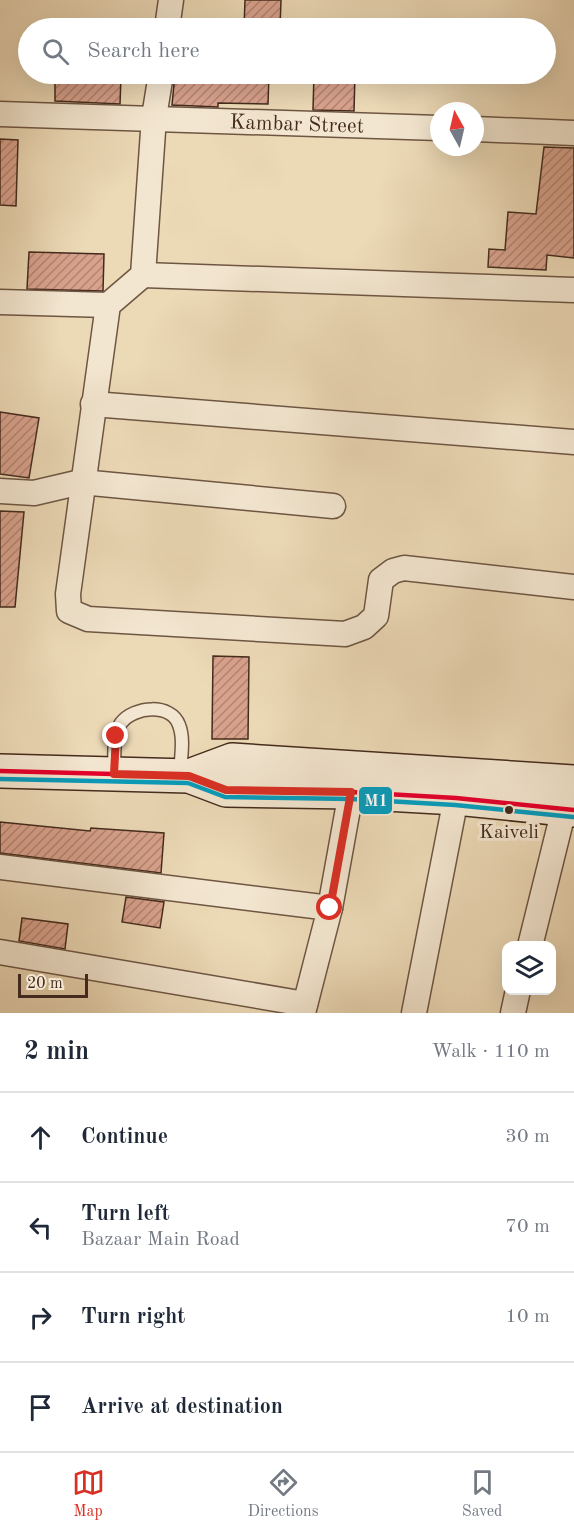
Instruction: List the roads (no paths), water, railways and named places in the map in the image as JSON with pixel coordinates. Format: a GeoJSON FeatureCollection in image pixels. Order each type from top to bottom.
{"type":"FeatureCollection","features":[{"type":"Feature","properties":{"kind":"main road"},"geometry":{"type":"LineString","coordinates":[[184,776],[232,760],[571,800]]}},
{"type":"Feature","properties":{"kind":"main road"},"geometry":{"type":"LineString","coordinates":[[0,771],[184,776],[226,790],[571,800]]}},
{"type":"Feature","properties":{"kind":"street"},"geometry":{"type":"LineString","coordinates":[[168,18],[171,0]]}},
{"type":"Feature","properties":{"kind":"street"},"geometry":{"type":"LineString","coordinates":[[143,275],[154,117],[159,84]]}},
{"type":"Feature","properties":{"kind":"street","name":"Kambar Street"},"geometry":{"type":"LineString","coordinates":[[0,114],[154,117],[430,128]]}},
{"type":"Feature","properties":{"kind":"street"},"geometry":{"type":"LineString","coordinates":[[484,129],[574,133]]}},
{"type":"Feature","properties":{"kind":"street"},"geometry":{"type":"LineString","coordinates":[[574,290],[143,275],[108,305],[81,482],[68,594],[69,611],[88,619],[345,634],[364,627],[376,616],[381,580],[393,571],[404,568],[574,587]]}},
{"type":"Feature","properties":{"kind":"street"},"geometry":{"type":"LineString","coordinates":[[0,303],[108,305]]}},
{"type":"Feature","properties":{"kind":"street"},"geometry":{"type":"LineString","coordinates":[[93,404],[574,442]]}},
{"type":"Feature","properties":{"kind":"street"},"geometry":{"type":"LineString","coordinates":[[0,491],[34,493],[81,482],[333,506]]}},
{"type":"Feature","properties":{"kind":"street"},"geometry":{"type":"LineString","coordinates":[[0,952],[304,1008],[330,908],[351,792]]}},
{"type":"Feature","properties":{"kind":"street"},"geometry":{"type":"LineString","coordinates":[[414,1013],[456,798]]}},
{"type":"Feature","properties":{"kind":"street"},"geometry":{"type":"LineString","coordinates":[[531,941],[571,800]]}},
{"type":"Feature","properties":{"kind":"street"},"geometry":{"type":"LineString","coordinates":[[0,867],[330,908]]}},
{"type":"Feature","properties":{"kind":"street"},"geometry":{"type":"LineString","coordinates":[[513,1013],[517,995]]}},
{"type":"Feature","properties":{"kind":"lane"},"geometry":{"type":"LineString","coordinates":[[114,774],[116,736],[120,724],[132,713],[168,711],[176,718],[181,728],[184,776]]}},
{"type":"Feature","properties":{"kind":"place","name":"Kaiveli"},"geometry":{"type":"Point","coordinates":[509,810]}}]}
